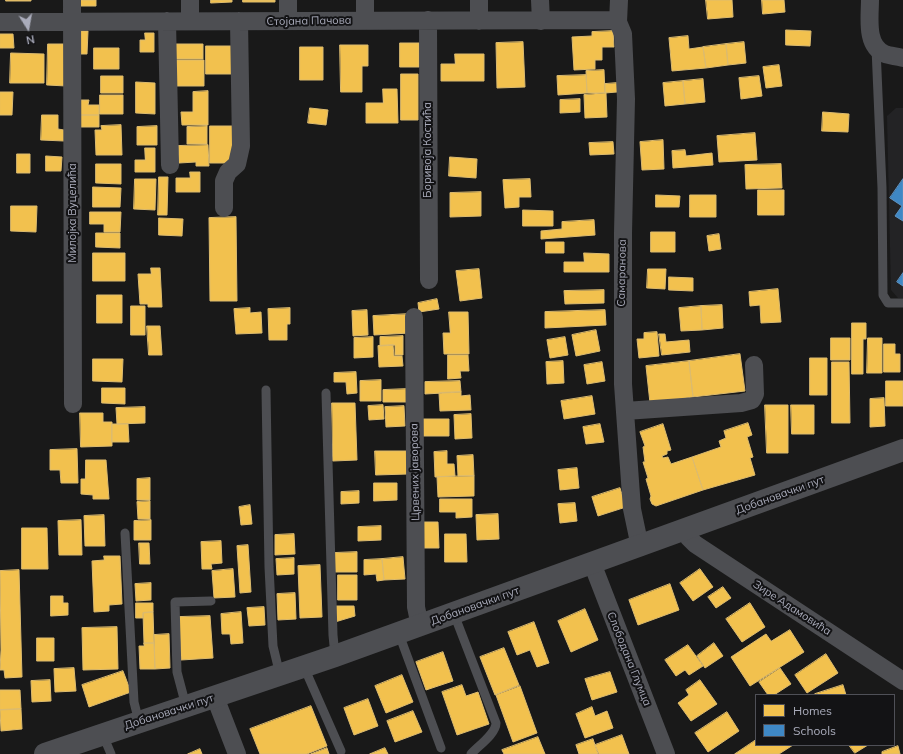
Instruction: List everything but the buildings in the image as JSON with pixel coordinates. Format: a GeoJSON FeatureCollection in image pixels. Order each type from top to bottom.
{"type":"FeatureCollection","features":[{"type":"Feature","properties":{"kind":"street","name":"Милојка Вуцелића"},"geometry":{"type":"LineString","coordinates":[[72,0],[73,404]]}},
{"type":"Feature","properties":{"kind":"street"},"geometry":{"type":"LineString","coordinates":[[190,0],[190,21]]}},
{"type":"Feature","properties":{"kind":"street"},"geometry":{"type":"LineString","coordinates":[[288,0],[288,21]]}},
{"type":"Feature","properties":{"kind":"street"},"geometry":{"type":"LineString","coordinates":[[365,0],[365,20]]}},
{"type":"Feature","properties":{"kind":"street"},"geometry":{"type":"LineString","coordinates":[[479,0],[479,21]]}},
{"type":"Feature","properties":{"kind":"street"},"geometry":{"type":"LineString","coordinates":[[540,0],[541,21]]}},
{"type":"Feature","properties":{"kind":"street","name":"Самаранова"},"geometry":{"type":"LineString","coordinates":[[620,0],[618,22],[623,34],[626,99],[622,328],[625,411],[632,509],[640,546]]}},
{"type":"Feature","properties":{"kind":"street"},"geometry":{"type":"LineString","coordinates":[[870,0],[871,30],[876,48],[886,54],[903,58]]}},
{"type":"Feature","properties":{"kind":"street","name":"Стојана Пачова"},"geometry":{"type":"LineString","coordinates":[[0,22],[365,20],[610,20],[618,22]]}},
{"type":"Feature","properties":{"kind":"street","name":"Боривоја Костића"},"geometry":{"type":"LineString","coordinates":[[428,20],[429,280]]}},
{"type":"Feature","properties":{"kind":"street"},"geometry":{"type":"LineString","coordinates":[[167,21],[170,165]]}},
{"type":"Feature","properties":{"kind":"street"},"geometry":{"type":"LineString","coordinates":[[224,208],[224,181],[228,172],[237,164],[241,146],[239,21]]}},
{"type":"Feature","properties":{"kind":"street","name":"Црвених јаворова"},"geometry":{"type":"LineString","coordinates":[[414,316],[416,607],[420,626]]}},
{"type":"Feature","properties":{"kind":"street"},"geometry":{"type":"LineString","coordinates":[[625,411],[741,403],[752,400],[755,394],[754,365]]}},
{"type":"Feature","properties":{"kind":"street","name":"Добановачки пут"},"geometry":{"type":"LineString","coordinates":[[45,754],[107,744],[139,722],[399,634],[903,450]]}},
{"type":"Feature","properties":{"kind":"street","name":"Зире Адамовића"},"geometry":{"type":"LineString","coordinates":[[685,530],[689,538],[695,544],[903,681]]}},
{"type":"Feature","properties":{"kind":"street","name":"Слободана Глумца"},"geometry":{"type":"LineString","coordinates":[[592,564],[666,754]]}},
{"type":"Feature","properties":{"kind":"street"},"geometry":{"type":"LineString","coordinates":[[214,697],[237,754]]}},
{"type":"Feature","properties":{"kind":"lane"},"geometry":{"type":"LineString","coordinates":[[876,48],[882,188],[883,295],[888,303],[903,303]]}},
{"type":"Feature","properties":{"kind":"lane"},"geometry":{"type":"LineString","coordinates":[[266,390],[269,567],[273,646],[280,675]]}},
{"type":"Feature","properties":{"kind":"lane"},"geometry":{"type":"LineString","coordinates":[[326,393],[333,635],[335,656]]}},
{"type":"Feature","properties":{"kind":"lane"},"geometry":{"type":"LineString","coordinates":[[125,533],[134,702],[139,722]]}},
{"type":"Feature","properties":{"kind":"lane"},"geometry":{"type":"LineString","coordinates":[[186,706],[177,672],[175,602],[211,601]]}},
{"type":"Feature","properties":{"kind":"lane"},"geometry":{"type":"LineString","coordinates":[[454,614],[496,723],[496,727],[492,732],[471,754]]}},
{"type":"Feature","properties":{"kind":"lane"},"geometry":{"type":"LineString","coordinates":[[399,634],[441,748]]}},
{"type":"Feature","properties":{"kind":"lane"},"geometry":{"type":"LineString","coordinates":[[304,667],[341,751]]}},
{"type":"Feature","properties":{"kind":"shaded area"},"geometry":{"type":"Polygon","coordinates":[[[896,108],[903,108],[903,298],[898,298],[891,290],[887,116],[896,108]]]}}]}
